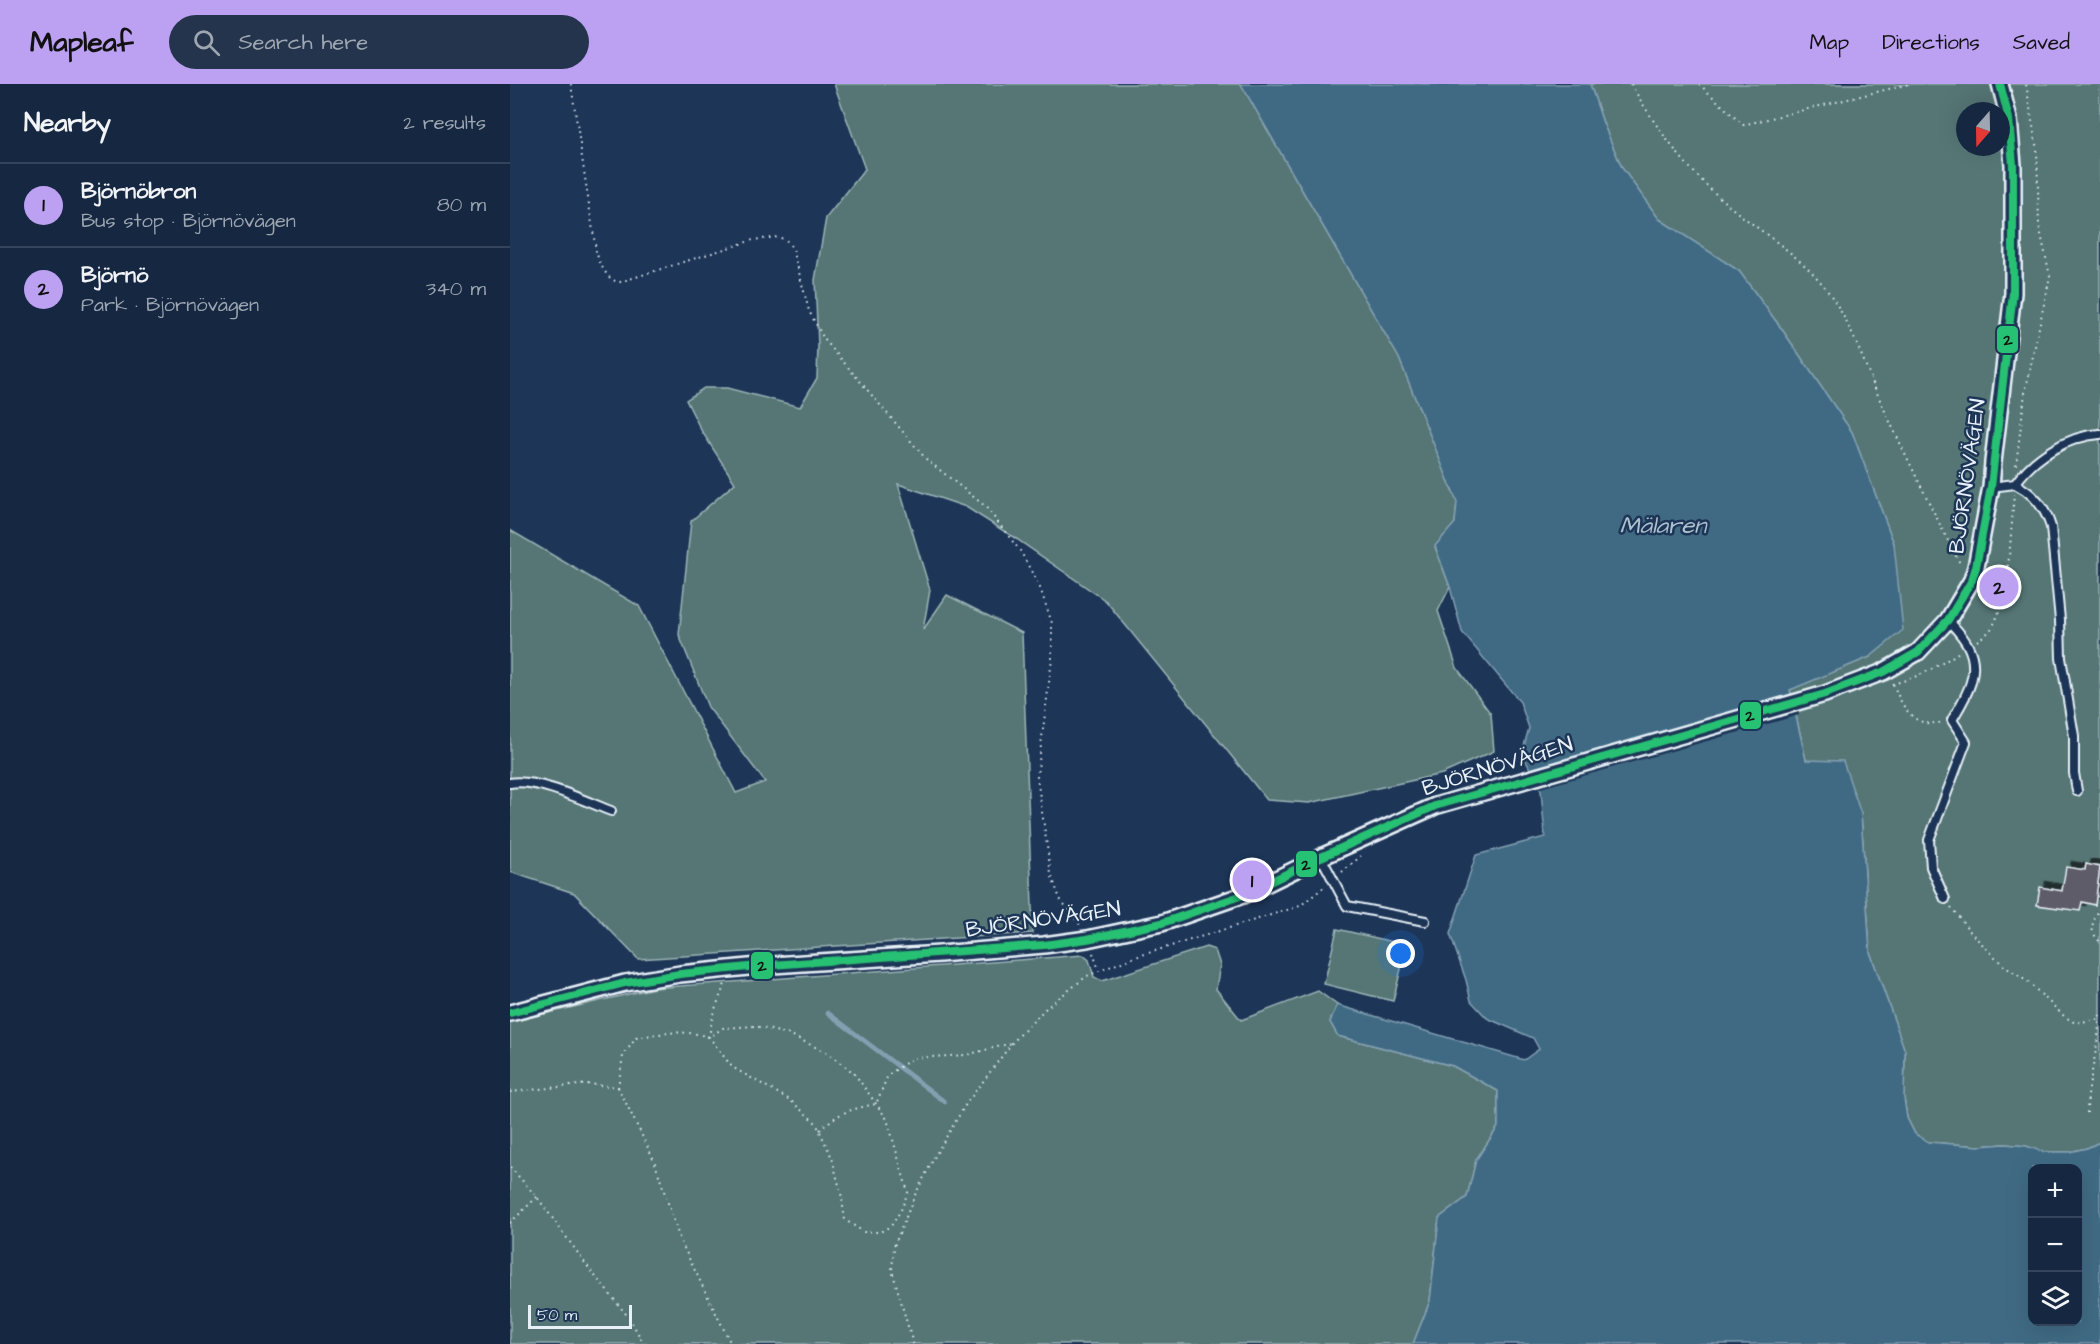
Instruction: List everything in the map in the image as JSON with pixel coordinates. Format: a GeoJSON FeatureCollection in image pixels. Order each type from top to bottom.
{"type":"FeatureCollection","features":[{"type":"Feature","properties":{"kind":"street","name":"BJÖRNÖVÄGEN"},"geometry":{"type":"LineString","coordinates":[[510,1012],[626,983],[732,968],[1044,945],[1087,939],[1162,923],[1243,895],[1435,806],[1825,694],[1883,672],[1918,652],[1948,620],[1972,580],[1991,487],[2013,293],[2013,165],[2009,119],[2000,84]]}},
{"type":"Feature","properties":{"kind":"lane"},"geometry":{"type":"LineString","coordinates":[[2015,484],[2023,472],[2046,454],[2084,435],[2100,434]]}},
{"type":"Feature","properties":{"kind":"lane"},"geometry":{"type":"LineString","coordinates":[[1991,487],[2015,484],[2035,498],[2048,515],[2060,620],[2061,658],[2074,736],[2074,773],[2077,791]]}},
{"type":"Feature","properties":{"kind":"lane"},"geometry":{"type":"LineString","coordinates":[[1944,899],[1930,867],[1929,840],[1966,742],[1952,720],[1969,690],[1975,665],[1968,646],[1948,620]]}},
{"type":"Feature","properties":{"kind":"lane"},"geometry":{"type":"LineString","coordinates":[[510,783],[528,783],[558,791],[611,811]]}},
{"type":"Feature","properties":{"kind":"lane"},"geometry":{"type":"LineString","coordinates":[[1321,857],[1347,906],[1425,921]]}},
{"type":"Feature","properties":{"kind":"path"},"geometry":{"type":"LineString","coordinates":[[571,84],[596,251],[610,278],[615,282],[620,282],[753,240],[778,237],[786,240],[793,249],[810,311],[824,339],[926,459],[985,506],[1021,552],[1040,588],[1052,623],[1052,659],[1037,777],[1053,885],[1060,899],[1084,931],[1099,970]]}},
{"type":"Feature","properties":{"kind":"path"},"geometry":{"type":"LineString","coordinates":[[1631,84],[1658,129],[1705,184],[1803,264],[1827,290],[1851,330],[1882,404],[1951,547],[1972,580],[2003,597]]}},
{"type":"Feature","properties":{"kind":"path"},"geometry":{"type":"LineString","coordinates":[[1699,84],[1743,125],[1909,84]]}},
{"type":"Feature","properties":{"kind":"path"},"geometry":{"type":"LineString","coordinates":[[1893,684],[1902,705],[1912,717],[1930,725],[1952,720]]}},
{"type":"Feature","properties":{"kind":"path"},"geometry":{"type":"LineString","coordinates":[[913,1344],[892,1270],[894,1246],[915,1195],[936,1154],[966,1104],[1012,1043],[1046,1008],[1087,976],[1099,970],[1300,906],[1322,889]]}},
{"type":"Feature","properties":{"kind":"path"},"geometry":{"type":"LineString","coordinates":[[1944,899],[1972,934],[1997,960],[2028,982],[2064,1016],[2075,1023],[2099,1019]]}},
{"type":"Feature","properties":{"kind":"path"},"geometry":{"type":"LineString","coordinates":[[2100,908],[2091,929],[2093,936],[2100,942]]}},
{"type":"Feature","properties":{"kind":"path"},"geometry":{"type":"LineString","coordinates":[[709,1037],[713,1014],[732,968]]}},
{"type":"Feature","properties":{"kind":"path"},"geometry":{"type":"LineString","coordinates":[[2087,1113],[2087,1095],[2099,1048],[2100,1015]]}},
{"type":"Feature","properties":{"kind":"path"},"geometry":{"type":"LineString","coordinates":[[709,1037],[723,1028],[755,1026],[791,1035],[827,1053],[854,1073],[886,1119],[908,1192],[891,1226],[880,1232],[864,1232],[845,1221],[832,1158],[816,1123],[790,1100],[732,1067],[709,1037],[692,1032],[681,1032],[636,1038],[623,1056],[618,1087],[654,1160],[680,1240],[731,1344]]}},
{"type":"Feature","properties":{"kind":"path"},"geometry":{"type":"LineString","coordinates":[[876,1104],[888,1075],[914,1058],[966,1055],[1012,1043]]}},
{"type":"Feature","properties":{"kind":"path"},"geometry":{"type":"LineString","coordinates":[[510,1092],[589,1084],[618,1087]]}},
{"type":"Feature","properties":{"kind":"path"},"geometry":{"type":"LineString","coordinates":[[819,1131],[830,1120],[849,1109],[876,1104]]}},
{"type":"Feature","properties":{"kind":"path"},"geometry":{"type":"LineString","coordinates":[[510,1167],[537,1197],[591,1271],[630,1319],[644,1344]]}},
{"type":"Feature","properties":{"kind":"path"},"geometry":{"type":"LineString","coordinates":[[510,1223],[537,1197]]}},
{"type":"Feature","properties":{"kind":"green space"},"geometry":{"type":"Polygon","coordinates":[[[834,84],[1241,84],[1399,358],[1457,502],[1455,523],[1435,547],[1450,587],[1438,611],[1457,668],[1491,714],[1494,751],[1442,774],[1309,803],[1267,800],[1106,601],[966,507],[898,484],[930,590],[923,630],[947,595],[1022,633],[1033,933],[638,959],[574,893],[510,872],[510,530],[639,606],[736,793],[765,782],[708,707],[679,635],[691,521],[735,483],[701,430],[686,400],[704,388],[727,388],[800,407],[817,378],[815,280],[826,218],[865,169],[834,84]]]}},
{"type":"Feature","properties":{"kind":"green space"},"geometry":{"type":"Polygon","coordinates":[[[1590,84],[2100,84],[2100,1142],[2069,1152],[2044,1152],[2026,1146],[2005,1144],[1979,1146],[1928,1142],[1915,1134],[1907,1118],[1904,1098],[1905,1051],[1870,952],[1861,814],[1806,760],[1790,689],[1870,657],[1894,544],[1852,432],[1781,328],[1739,271],[1659,219],[1622,168],[1590,84]]]}},
{"type":"Feature","properties":{"kind":"green space"},"geometry":{"type":"Polygon","coordinates":[[[1337,929],[1407,945],[1393,1001],[1324,984],[1337,929]]]}},
{"type":"Feature","properties":{"kind":"green space"},"geometry":{"type":"Polygon","coordinates":[[[1206,947],[1215,950],[1220,965],[1216,989],[1241,1020],[1318,991],[1337,1005],[1330,1022],[1338,1036],[1453,1066],[1498,1091],[1498,1127],[1476,1160],[1467,1197],[1439,1218],[1430,1301],[1413,1344],[510,1344],[510,1022],[654,988],[1083,955],[1089,960],[1094,977],[1102,981],[1206,947]]]}},
{"type":"Feature","properties":{"kind":"water","name":"Mälaren"},"geometry":{"type":"Polygon","coordinates":[[[1241,84],[1590,84],[1622,168],[1659,219],[1739,271],[1852,432],[1894,544],[1903,630],[1870,657],[1790,690],[1806,760],[1843,761],[1861,814],[1870,952],[1905,1051],[1904,1098],[1907,1118],[1915,1134],[1928,1142],[1979,1146],[2005,1144],[2026,1146],[2044,1152],[2069,1152],[2100,1142],[2100,1344],[1413,1344],[1430,1301],[1439,1218],[1467,1197],[1476,1160],[1498,1127],[1498,1091],[1453,1066],[1338,1036],[1330,1022],[1337,1005],[1524,1060],[1539,1049],[1533,1038],[1487,1018],[1471,1001],[1450,934],[1476,855],[1545,837],[1541,791],[1522,753],[1529,728],[1520,702],[1462,632],[1450,587],[1435,546],[1455,523],[1457,502],[1399,358],[1241,84]]]}},
{"type":"Feature","properties":{"kind":"pier"},"geometry":{"type":"Polygon","coordinates":[[[1795,695],[1799,715],[1537,789],[1528,770],[1795,695]]]}},
{"type":"Feature","properties":{"kind":"building"},"geometry":{"type":"Polygon","coordinates":[[[2086,864],[2100,867],[2095,905],[2082,902],[2080,911],[2037,905],[2040,887],[2062,891],[2066,867],[2085,870],[2086,864]]]}},
{"type":"Feature","properties":{"kind":"waterway"},"geometry":{"type":"LineString","coordinates":[[828,1013],[945,1102]]}},
{"type":"Feature","properties":{"kind":"transit line","name":"2"},"geometry":{"type":"LineString","coordinates":[[510,1013],[625,983],[680,974],[1044,945],[1087,939],[1162,923],[1243,895],[1435,806],[1825,694],[1883,672],[1918,652],[1948,620],[1972,580],[1991,487],[2013,293],[2013,165],[2009,119],[2000,84]]}},
{"type":"Feature","properties":{"kind":"place","name":"Björnö"},"geometry":{"type":"Point","coordinates":[1999,587]}},
{"type":"Feature","properties":{"kind":"place","name":"Björnöbron"},"geometry":{"type":"Point","coordinates":[1252,880]}}]}
